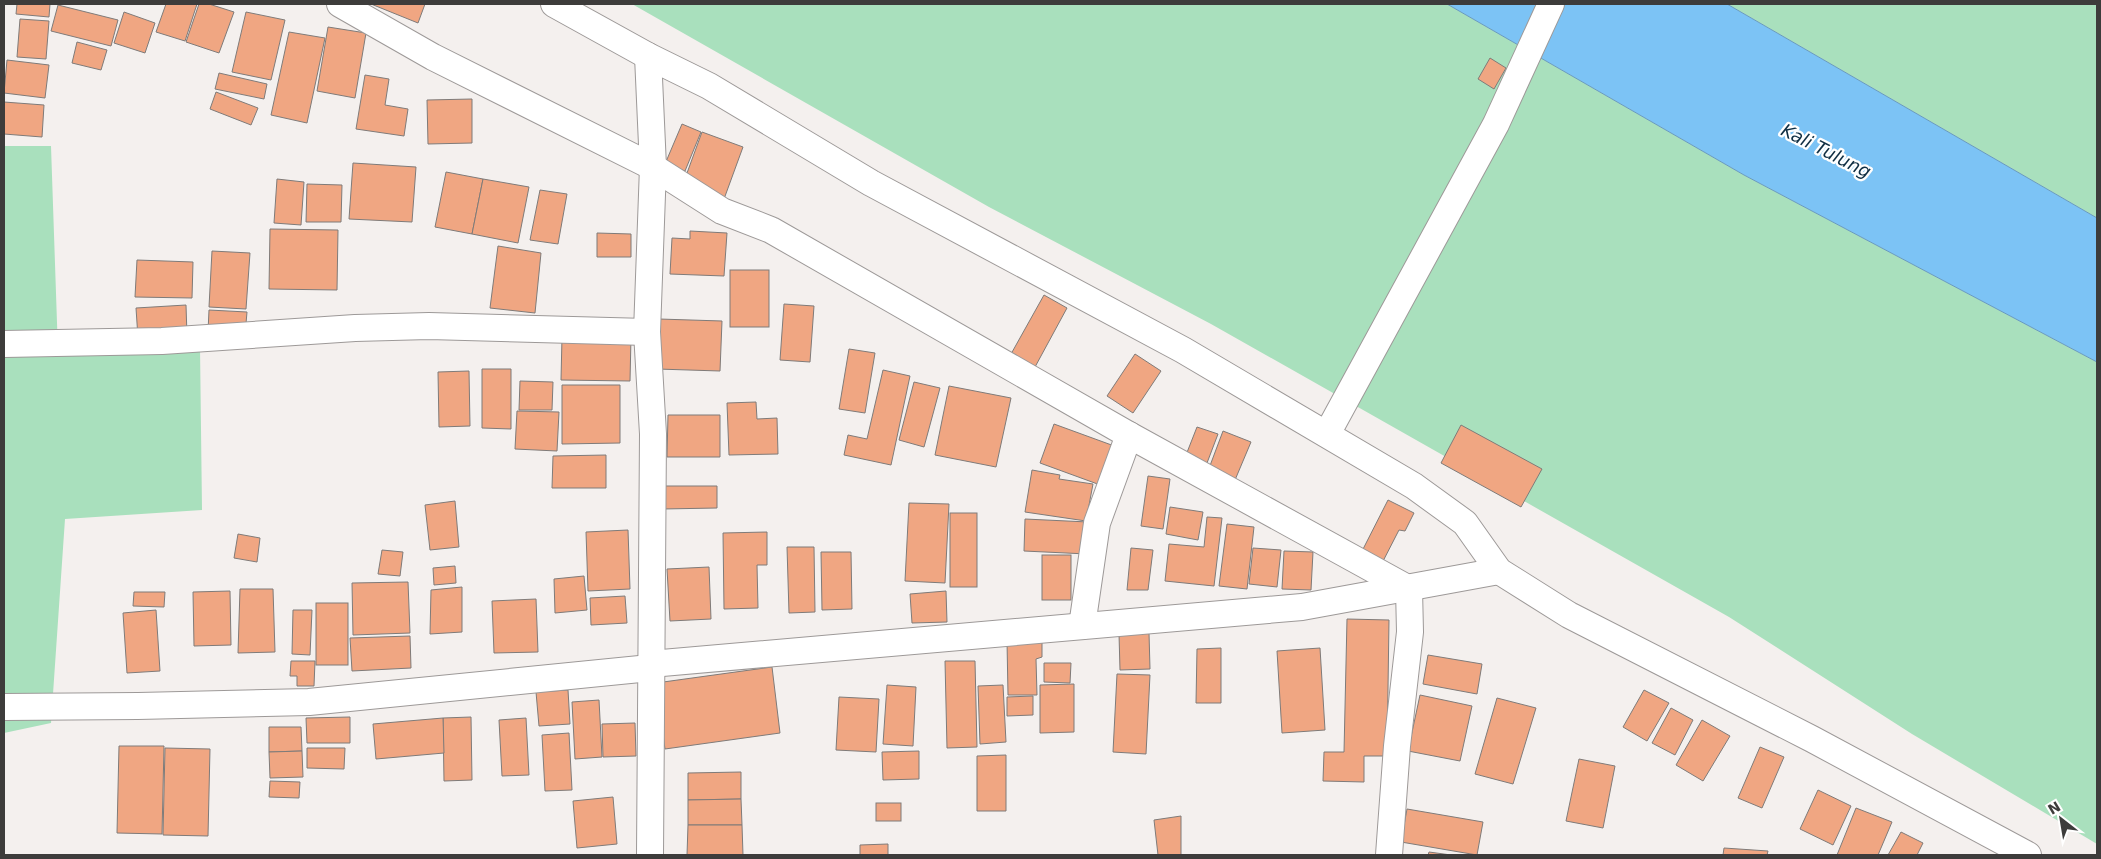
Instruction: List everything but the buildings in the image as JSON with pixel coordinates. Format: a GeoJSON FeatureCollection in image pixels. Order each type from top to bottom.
{"type":"FeatureCollection","features":[{"type":"Feature","properties":{"kind":"street"},"geometry":{"type":"LineString","coordinates":[[340,4],[433,56],[653,168],[722,211],[771,230],[1129,435],[1409,589]]}},
{"type":"Feature","properties":{"kind":"street"},"geometry":{"type":"LineString","coordinates":[[554,4],[648,56],[709,86],[871,183],[1183,350],[1414,486],[1465,523],[1500,571],[1568,615],[1812,739],[2028,855]]}},
{"type":"Feature","properties":{"kind":"street"},"geometry":{"type":"LineString","coordinates":[[1327,434],[1496,124],[1551,4]]}},
{"type":"Feature","properties":{"kind":"street"},"geometry":{"type":"LineString","coordinates":[[648,56],[653,168],[647,332],[653,434],[650,855]]}},
{"type":"Feature","properties":{"kind":"street"},"geometry":{"type":"LineString","coordinates":[[4,344],[162,341],[355,328],[429,326],[647,332]]}},
{"type":"Feature","properties":{"kind":"street"},"geometry":{"type":"LineString","coordinates":[[1082,626],[1097,523],[1129,435]]}},
{"type":"Feature","properties":{"kind":"street"},"geometry":{"type":"LineString","coordinates":[[4,707],[309,702],[650,668],[672,662],[1302,607],[1500,571]]}},
{"type":"Feature","properties":{"kind":"street"},"geometry":{"type":"LineString","coordinates":[[1389,855],[1398,737],[1410,632],[1409,589]]}},
{"type":"Feature","properties":{"kind":"green space"},"geometry":{"type":"Polygon","coordinates":[[[632,4],[1447,4],[1744,175],[2097,362],[2097,844],[1912,734],[1729,617],[1211,324],[989,207],[632,4]]]}},
{"type":"Feature","properties":{"kind":"green space"},"geometry":{"type":"Polygon","coordinates":[[[1727,4],[2097,4],[2097,218],[1727,4]]]}},
{"type":"Feature","properties":{"kind":"green space"},"geometry":{"type":"Polygon","coordinates":[[[4,146],[51,146],[58,352],[200,347],[202,510],[65,519],[51,723],[4,733],[4,146]]]}},
{"type":"Feature","properties":{"kind":"water","name":"Kali Tulung"},"geometry":{"type":"Polygon","coordinates":[[[1447,4],[1727,4],[2097,218],[2097,362],[1744,175],[1447,4]]]}}]}
